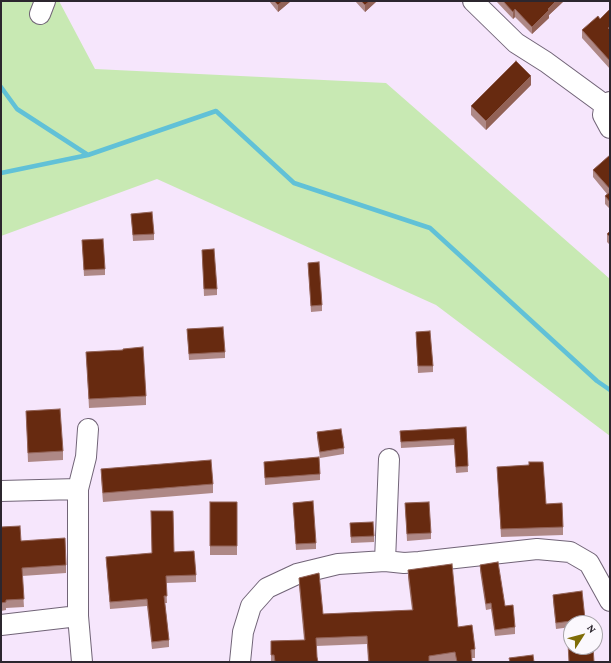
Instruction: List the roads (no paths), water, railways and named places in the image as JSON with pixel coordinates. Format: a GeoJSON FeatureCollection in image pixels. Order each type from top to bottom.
{"type":"FeatureCollection","features":[{"type":"Feature","properties":{"kind":"street"},"geometry":{"type":"LineString","coordinates":[[473,1],[516,43],[608,104],[603,115],[610,128]]}},
{"type":"Feature","properties":{"kind":"street"},"geometry":{"type":"LineString","coordinates":[[82,662],[78,616],[78,489],[86,457],[88,429]]}},
{"type":"Feature","properties":{"kind":"street"},"geometry":{"type":"LineString","coordinates":[[385,561],[388,459]]}},
{"type":"Feature","properties":{"kind":"street"},"geometry":{"type":"LineString","coordinates":[[1,491],[78,489]]}},
{"type":"Feature","properties":{"kind":"street"},"geometry":{"type":"LineString","coordinates":[[240,662],[243,632],[251,606],[267,588],[297,574],[338,564],[385,561],[404,563],[432,561],[537,549],[570,552],[589,563],[610,601]]}},
{"type":"Feature","properties":{"kind":"street"},"geometry":{"type":"LineString","coordinates":[[1,625],[78,616]]}},
{"type":"Feature","properties":{"kind":"waterway"},"geometry":{"type":"LineString","coordinates":[[1,87],[17,109],[88,155]]}},
{"type":"Feature","properties":{"kind":"waterway"},"geometry":{"type":"LineString","coordinates":[[1,173],[88,155],[216,111],[294,183],[430,228],[597,381],[610,390]]}}]}
